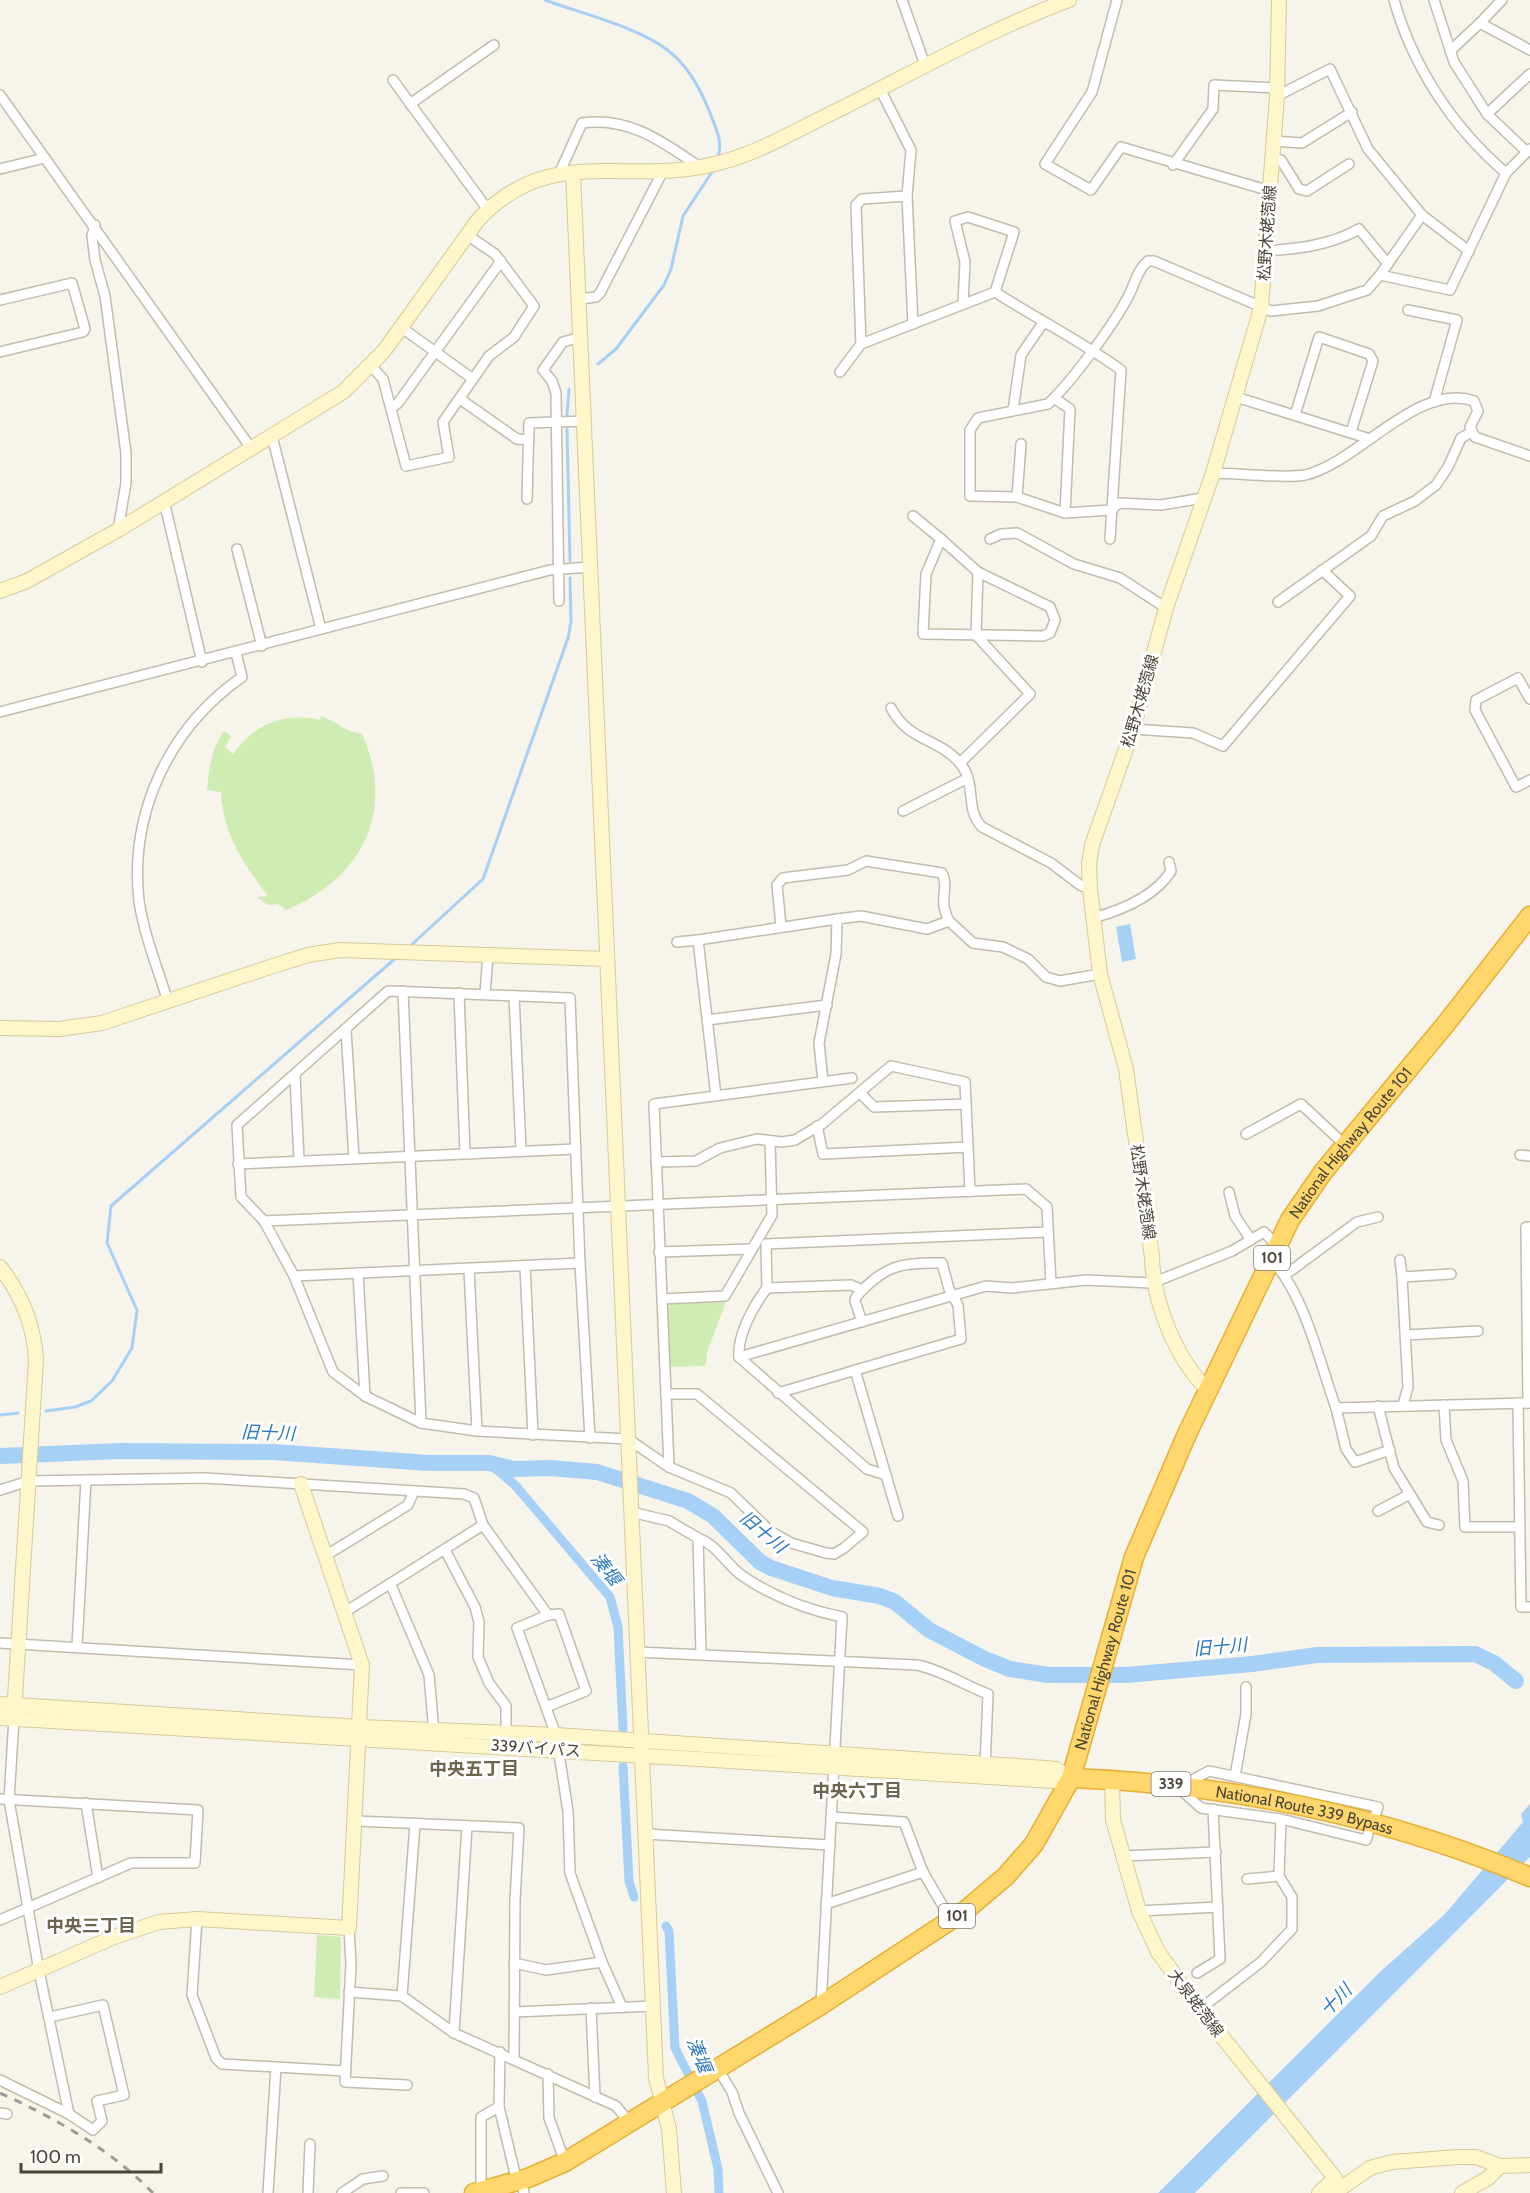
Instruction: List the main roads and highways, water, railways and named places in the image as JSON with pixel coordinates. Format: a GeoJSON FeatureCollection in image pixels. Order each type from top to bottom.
{"type":"FeatureCollection","features":[{"type":"Feature","properties":{"kind":"highway","name":"National Highway Route 101"},"geometry":{"type":"LineString","coordinates":[[478,2192],[520,2185],[565,2162],[821,2005],[951,1920],[1006,1876],[1034,1844],[1071,1778],[1134,1557],[1186,1434],[1209,1391],[1290,1220],[1323,1172],[1530,916]]}},
{"type":"Feature","properties":{"kind":"highway","name":"National Route 339 Bypass"},"geometry":{"type":"LineString","coordinates":[[1071,1778],[1178,1785],[1290,1803],[1397,1828],[1530,1877]]}},
{"type":"Feature","properties":{"kind":"water"},"geometry":{"type":"Polygon","coordinates":[[[1130,924],[1136,959],[1122,962],[1116,927],[1130,924]]]}},
{"type":"Feature","properties":{"kind":"water","name":"十川"},"geometry":{"type":"Polygon","coordinates":[[[1530,1804],[1530,1857],[1195,2193],[1158,2193],[1380,1972],[1445,1914],[1523,1822],[1521,1814],[1530,1804]]]}},
{"type":"Feature","properties":{"kind":"waterway"},"geometry":{"type":"LineString","coordinates":[[545,0],[640,34],[673,55],[692,78],[706,104],[718,135],[720,146],[718,157]]}},
{"type":"Feature","properties":{"kind":"waterway"},"geometry":{"type":"LineString","coordinates":[[598,364],[616,349],[664,285],[671,269],[683,216],[714,169]]}},
{"type":"Feature","properties":{"kind":"waterway"},"geometry":{"type":"LineString","coordinates":[[567,415],[569,389]]}},
{"type":"Feature","properties":{"kind":"waterway"},"geometry":{"type":"LineString","coordinates":[[567,429],[570,561]]}},
{"type":"Feature","properties":{"kind":"waterway"},"geometry":{"type":"LineString","coordinates":[[408,948],[483,879],[568,638],[571,621],[570,578]]}},
{"type":"Feature","properties":{"kind":"waterway"},"geometry":{"type":"LineString","coordinates":[[46,1411],[75,1407],[91,1401],[112,1381],[132,1348],[137,1310],[107,1243],[111,1206],[398,956]]}},
{"type":"Feature","properties":{"kind":"waterway"},"geometry":{"type":"LineString","coordinates":[[0,1415],[18,1413]]}},
{"type":"Feature","properties":{"kind":"waterway","name":"旧十川"},"geometry":{"type":"LineString","coordinates":[[0,1456],[120,1451],[273,1452],[429,1463],[489,1463],[514,1469],[550,1468],[597,1472],[688,1501],[713,1516],[760,1562],[771,1568],[832,1588],[880,1596],[895,1602],[929,1630],[985,1659],[1010,1669],[1048,1675],[1126,1675],[1252,1664],[1317,1655],[1475,1654],[1494,1663],[1516,1681]]}},
{"type":"Feature","properties":{"kind":"waterway","name":"湊堰"},"geometry":{"type":"LineString","coordinates":[[489,1463],[515,1485],[610,1597],[618,1627],[623,1729]]}},
{"type":"Feature","properties":{"kind":"waterway","name":"湊堰"},"geometry":{"type":"LineString","coordinates":[[623,1766],[629,1881],[634,1897]]}},
{"type":"Feature","properties":{"kind":"waterway","name":"湊堰"},"geometry":{"type":"LineString","coordinates":[[666,1926],[669,1931],[675,2048],[702,2101],[718,2169],[719,2193]]}},
{"type":"Feature","properties":{"kind":"railway"},"geometry":{"type":"LineString","coordinates":[[0,2093],[81,2136],[119,2162],[153,2193]]}},
{"type":"Feature","properties":{"kind":"district","name":"中央五丁目"},"geometry":{"type":"Point","coordinates":[474,1769]}},
{"type":"Feature","properties":{"kind":"district","name":"中央六丁目"},"geometry":{"type":"Point","coordinates":[857,1791]}},
{"type":"Feature","properties":{"kind":"district","name":"中央三丁目"},"geometry":{"type":"Point","coordinates":[91,1926]}}]}
